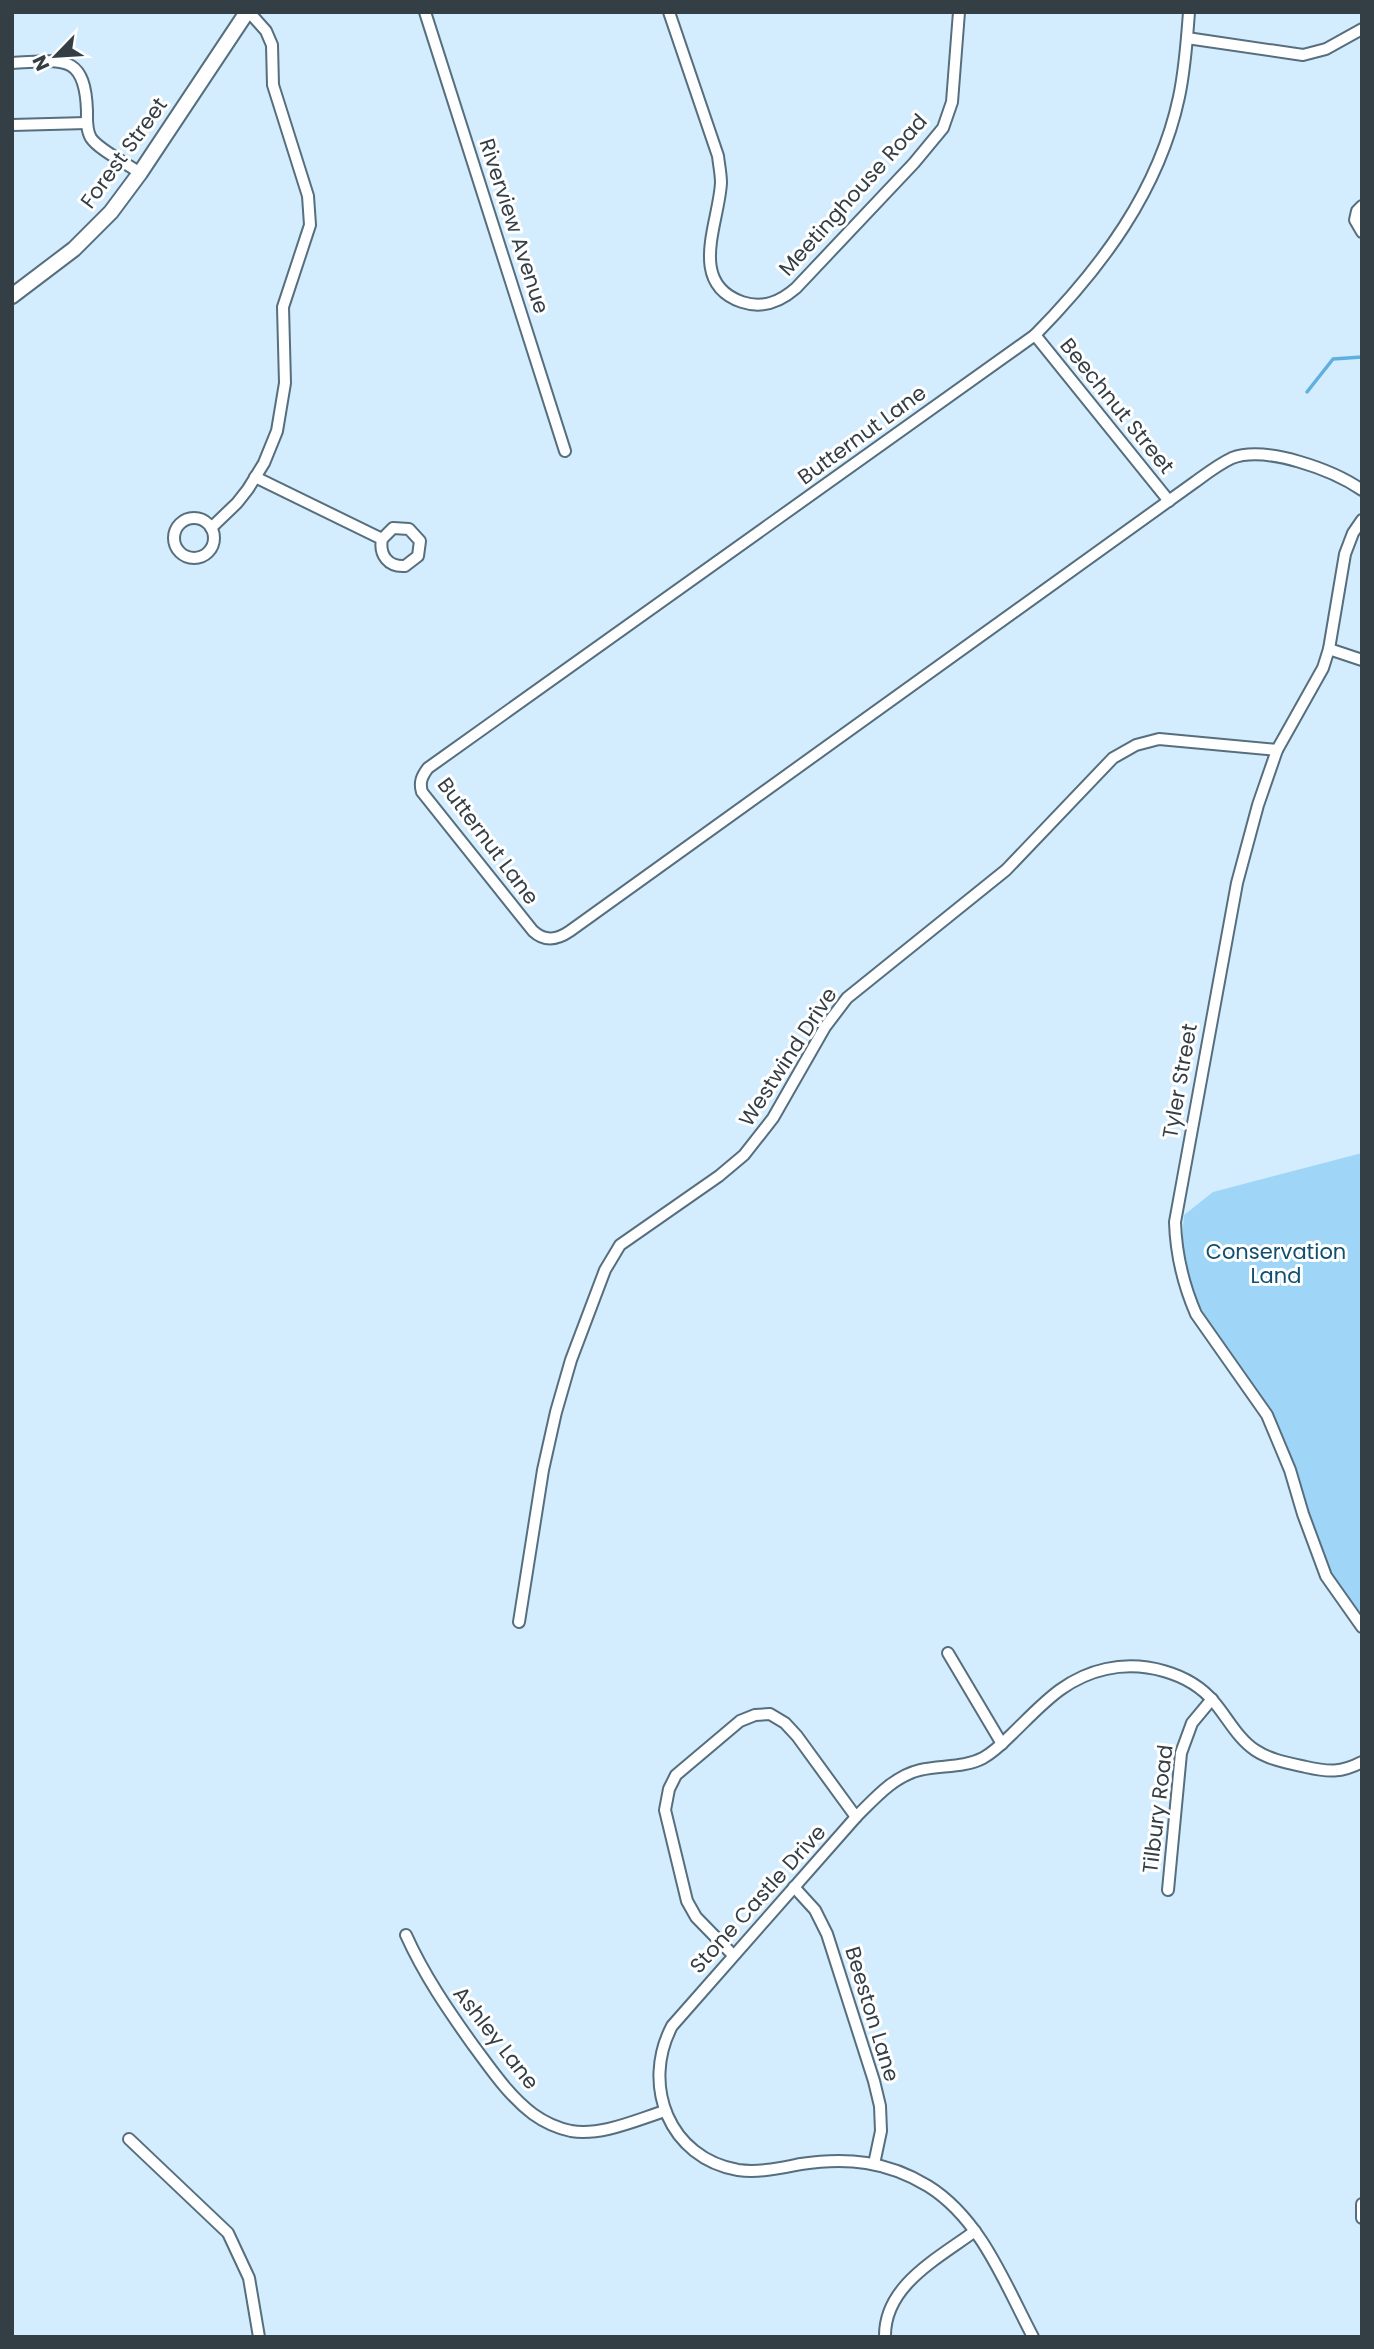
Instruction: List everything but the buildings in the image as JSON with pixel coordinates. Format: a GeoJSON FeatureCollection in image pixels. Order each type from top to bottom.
{"type":"FeatureCollection","features":[{"type":"Feature","properties":{"kind":"street","name":"Forest Street"},"geometry":{"type":"LineString","coordinates":[[12,296],[74,249],[94,230],[140,173],[248,12]]}},
{"type":"Feature","properties":{"kind":"street"},"geometry":{"type":"LineString","coordinates":[[211,528],[237,503],[256,477],[272,446],[281,413],[285,383],[283,307],[308,236],[311,215],[308,196],[273,85],[272,45],[266,31],[248,12]]}},
{"type":"Feature","properties":{"kind":"street","name":"Riverview Avenue"},"geometry":{"type":"LineString","coordinates":[[425,12],[565,452]]}},
{"type":"Feature","properties":{"kind":"street","name":"Meetinghouse Road"},"geometry":{"type":"LineString","coordinates":[[669,12],[718,156],[721,180],[709,250],[712,271],[722,290],[730,297],[760,306],[779,300],[796,288],[914,163],[943,128],[952,102],[959,12]]}},
{"type":"Feature","properties":{"kind":"street","name":"Butternut Lane"},"geometry":{"type":"LineString","coordinates":[[1189,12],[1180,96],[1171,128],[1146,187],[1110,249],[1035,335],[424,773],[420,784],[426,797],[533,931],[544,939],[550,939],[570,931],[1231,458],[1248,455],[1271,456],[1329,472],[1362,490]]}},
{"type":"Feature","properties":{"kind":"street"},"geometry":{"type":"LineString","coordinates":[[1187,38],[1303,55],[1326,49],[1362,29]]}},
{"type":"Feature","properties":{"kind":"street"},"geometry":{"type":"LineString","coordinates":[[12,63],[60,62],[74,68],[86,85],[89,135],[140,173]]}},
{"type":"Feature","properties":{"kind":"street"},"geometry":{"type":"LineString","coordinates":[[12,125],[88,123]]}},
{"type":"Feature","properties":{"kind":"street"},"geometry":{"type":"LineString","coordinates":[[1362,206],[1357,211],[1355,220],[1362,232]]}},
{"type":"Feature","properties":{"kind":"street","name":"Beechnut Street"},"geometry":{"type":"LineString","coordinates":[[1035,335],[1169,501]]}},
{"type":"Feature","properties":{"kind":"street"},"geometry":{"type":"LineString","coordinates":[[256,477],[382,539]]}},
{"type":"Feature","properties":{"kind":"street","name":"Tyler Street"},"geometry":{"type":"LineString","coordinates":[[1362,520],[1353,533],[1345,554],[1329,649],[1318,678],[1277,750],[1258,805],[1237,883],[1176,1211],[1176,1248],[1188,1296],[1196,1314],[1267,1415],[1290,1470],[1326,1576],[1362,1627]]}},
{"type":"Feature","properties":{"kind":"street"},"geometry":{"type":"LineString","coordinates":[[1329,649],[1362,660]]}},
{"type":"Feature","properties":{"kind":"street","name":"Westwind Drive"},"geometry":{"type":"LineString","coordinates":[[519,1622],[544,1470],[559,1402],[571,1360],[605,1270],[620,1245],[719,1176],[744,1155],[773,1118],[825,1027],[847,998],[1006,870],[1113,758],[1136,744],[1159,738],[1277,750]]}},
{"type":"Feature","properties":{"kind":"street"},"geometry":{"type":"LineString","coordinates":[[948,1653],[1002,1744]]}},
{"type":"Feature","properties":{"kind":"street","name":"Stone Castle Drive"},"geometry":{"type":"LineString","coordinates":[[1033,2337],[975,2231],[946,2198],[926,2185],[874,2164],[836,2159],[761,2171],[729,2168],[708,2160],[690,2147],[665,2111],[659,2079],[660,2057],[667,2036],[679,2017],[856,1817],[890,1786],[906,1774],[976,1761],[1002,1744],[1059,1689],[1079,1678],[1107,1668],[1135,1666],[1168,1672],[1212,1699],[1248,1744],[1269,1758],[1330,1772],[1343,1771],[1362,1762]]}},
{"type":"Feature","properties":{"kind":"street","name":"Tilbury Road"},"geometry":{"type":"LineString","coordinates":[[1168,1890],[1181,1754],[1192,1723],[1212,1699]]}},
{"type":"Feature","properties":{"kind":"street"},"geometry":{"type":"LineString","coordinates":[[733,1955],[696,1917],[687,1901],[665,1810],[669,1789],[676,1775],[740,1721],[755,1715],[771,1714],[785,1723],[797,1736],[856,1817]]}},
{"type":"Feature","properties":{"kind":"street","name":"Beeston Lane"},"geometry":{"type":"LineString","coordinates":[[794,1887],[815,1909],[827,1934],[874,2081],[880,2106],[881,2131],[874,2164]]}},
{"type":"Feature","properties":{"kind":"street","name":"Ashley Lane"},"geometry":{"type":"LineString","coordinates":[[406,1936],[418,1961],[453,2016],[495,2074],[532,2114],[550,2125],[573,2131],[598,2131],[665,2111]]}},
{"type":"Feature","properties":{"kind":"street"},"geometry":{"type":"LineString","coordinates":[[129,2139],[228,2233],[244,2262],[249,2278],[259,2337]]}},
{"type":"Feature","properties":{"kind":"street"},"geometry":{"type":"LineString","coordinates":[[1362,2204],[1362,2218]]}},
{"type":"Feature","properties":{"kind":"street"},"geometry":{"type":"LineString","coordinates":[[885,2337],[887,2315],[900,2290],[975,2231]]}},
{"type":"Feature","properties":{"kind":"green space","name":"Conservation Land"},"geometry":{"type":"Polygon","coordinates":[[[1362,1153],[1362,1618],[1340,1588],[1322,1554],[1280,1429],[1201,1308],[1187,1271],[1183,1234],[1184,1215],[1213,1192],[1362,1153]]]}},
{"type":"Feature","properties":{"kind":"waterway"},"geometry":{"type":"LineString","coordinates":[[1307,392],[1333,359],[1362,357]]}}]}
